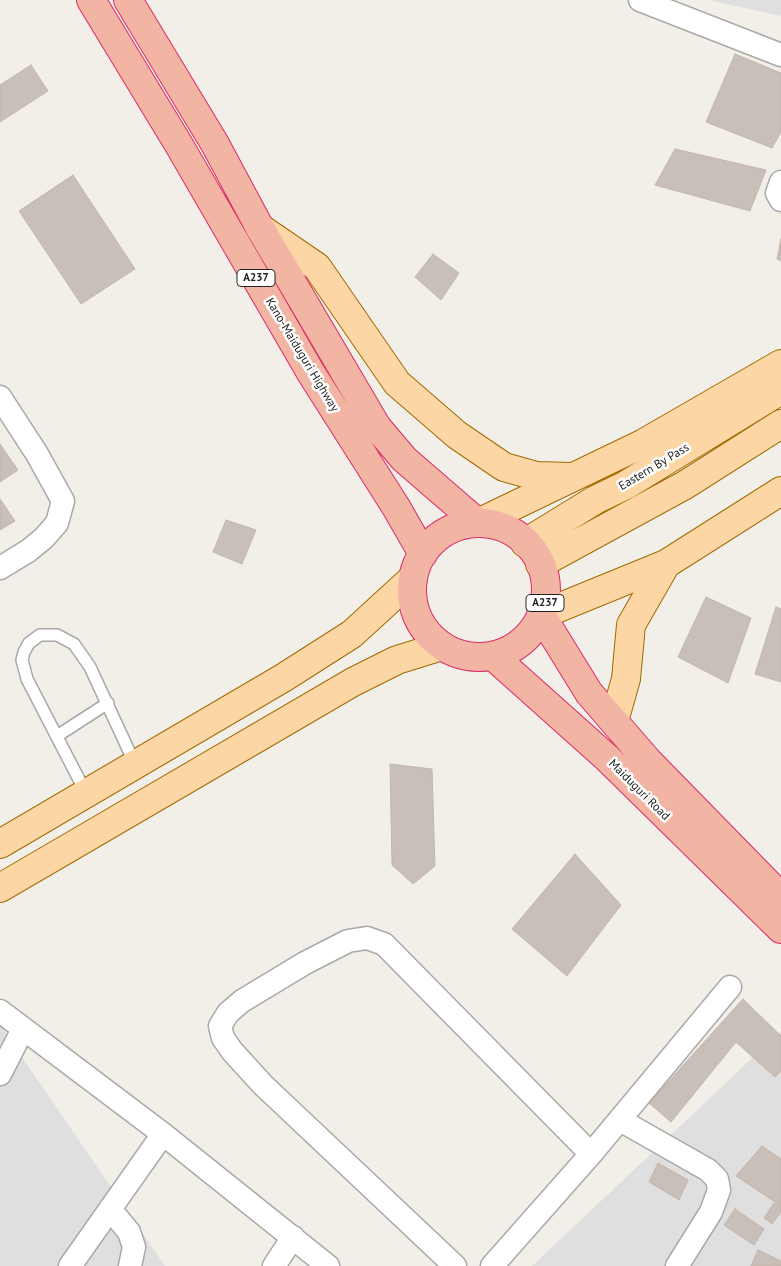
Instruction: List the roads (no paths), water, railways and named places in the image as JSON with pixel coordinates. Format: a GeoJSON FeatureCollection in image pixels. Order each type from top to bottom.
{"type":"FeatureCollection","features":[{"type":"Feature","properties":{"kind":"highway","name":"Kano-Maiduguri Highway"},"geometry":{"type":"LineString","coordinates":[[91,0],[179,145],[311,373],[376,475],[418,566]]}},
{"type":"Feature","properties":{"kind":"highway","name":"A237"},"geometry":{"type":"LineString","coordinates":[[128,0],[215,144],[260,228],[377,427],[404,459],[478,524]]}},
{"type":"Feature","properties":{"kind":"highway"},"geometry":{"type":"LineString","coordinates":[[418,566],[441,535],[465,525],[478,524],[504,528],[533,553]]}},
{"type":"Feature","properties":{"kind":"highway","name":"A237"},"geometry":{"type":"LineString","coordinates":[[418,566],[413,604],[424,628],[442,646],[467,656],[493,656],[517,645],[527,637],[541,615],[546,590],[533,553]]}},
{"type":"Feature","properties":{"kind":"highway","name":"Maiduguri Road"},"geometry":{"type":"LineString","coordinates":[[541,615],[589,693],[705,822],[781,897]]}},
{"type":"Feature","properties":{"kind":"highway","name":"Maiduguri Road"},"geometry":{"type":"LineString","coordinates":[[493,656],[606,757],[781,929]]}},
{"type":"Feature","properties":{"kind":"main road"},"geometry":{"type":"LineString","coordinates":[[260,228],[317,267],[397,383],[457,436],[504,467],[536,476],[572,477]]}},
{"type":"Feature","properties":{"kind":"main road"},"geometry":{"type":"LineString","coordinates":[[478,524],[644,443],[781,364]]}},
{"type":"Feature","properties":{"kind":"main road","name":"Eastern By Pass"},"geometry":{"type":"LineString","coordinates":[[533,553],[595,500],[626,485],[781,390]]}},
{"type":"Feature","properties":{"kind":"main road"},"geometry":{"type":"LineString","coordinates":[[533,553],[685,485],[781,424]]}},
{"type":"Feature","properties":{"kind":"main road"},"geometry":{"type":"LineString","coordinates":[[541,615],[666,564],[750,508],[781,491]]}},
{"type":"Feature","properties":{"kind":"main road"},"geometry":{"type":"LineString","coordinates":[[614,721],[626,679],[631,625],[666,564]]}},
{"type":"Feature","properties":{"kind":"main road"},"geometry":{"type":"LineString","coordinates":[[0,844],[283,678],[352,634],[418,566]]}},
{"type":"Feature","properties":{"kind":"main road"},"geometry":{"type":"LineString","coordinates":[[0,888],[344,687],[397,660],[442,646]]}},
{"type":"Feature","properties":{"kind":"street"},"geometry":{"type":"LineString","coordinates":[[640,0],[781,54]]}},
{"type":"Feature","properties":{"kind":"street"},"geometry":{"type":"LineString","coordinates":[[781,182],[777,193],[781,200]]}},
{"type":"Feature","properties":{"kind":"street"},"geometry":{"type":"LineString","coordinates":[[0,397],[37,454],[62,501],[57,523],[44,538],[28,551],[0,568]]}},
{"type":"Feature","properties":{"kind":"street"},"geometry":{"type":"LineString","coordinates":[[455,1266],[263,1085],[232,1052],[223,1038],[220,1026],[228,1013],[242,1001],[305,963],[348,941],[366,938],[384,944],[592,1154]]}},
{"type":"Feature","properties":{"kind":"street"},"geometry":{"type":"LineString","coordinates":[[492,1266],[592,1154],[730,987]]}},
{"type":"Feature","properties":{"kind":"street"},"geometry":{"type":"LineString","coordinates":[[0,1011],[163,1134],[328,1266]]}},
{"type":"Feature","properties":{"kind":"street"},"geometry":{"type":"LineString","coordinates":[[0,1074],[23,1029]]}},
{"type":"Feature","properties":{"kind":"street"},"geometry":{"type":"LineString","coordinates":[[620,1120],[708,1170],[717,1179],[719,1190],[711,1212],[677,1266]]}},
{"type":"Feature","properties":{"kind":"street"},"geometry":{"type":"LineString","coordinates":[[70,1266],[163,1134]]}},
{"type":"Feature","properties":{"kind":"street"},"geometry":{"type":"LineString","coordinates":[[110,1209],[129,1232],[134,1247],[130,1266]]}},
{"type":"Feature","properties":{"kind":"street"},"geometry":{"type":"LineString","coordinates":[[274,1266],[293,1237]]}},
{"type":"Feature","properties":{"kind":"lane"},"geometry":{"type":"LineString","coordinates":[[86,793],[27,679],[22,660],[29,643],[40,635],[57,635],[74,644],[90,667],[136,764]]}},
{"type":"Feature","properties":{"kind":"lane"},"geometry":{"type":"LineString","coordinates":[[57,736],[108,702]]}}]}
